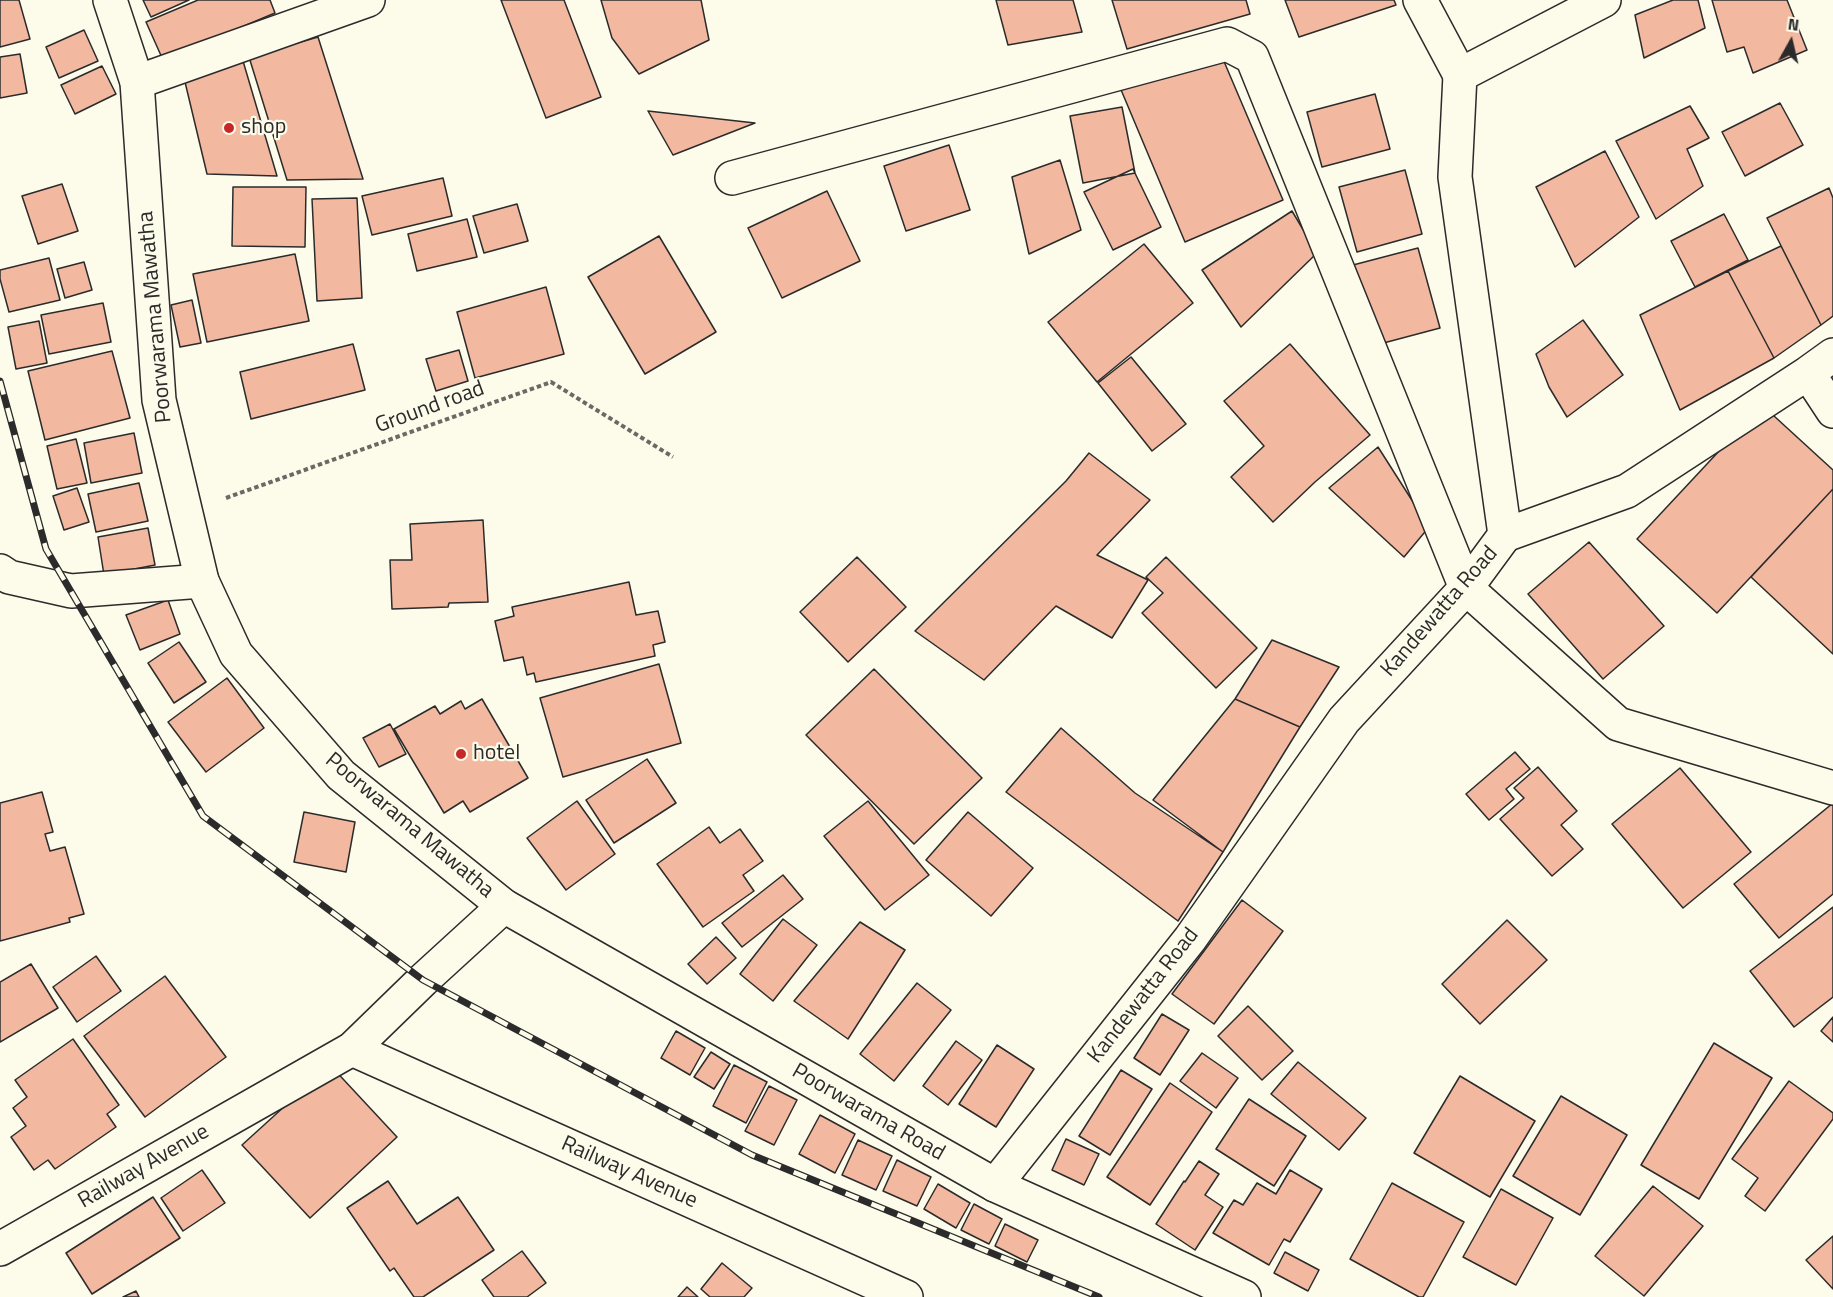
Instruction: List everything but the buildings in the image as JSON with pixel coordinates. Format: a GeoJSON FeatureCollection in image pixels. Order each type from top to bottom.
{"type":"FeatureCollection","features":[{"type":"Feature","properties":{"kind":"street","name":"Poorwarama Mawatha"},"geometry":{"type":"LineString","coordinates":[[110,0],[137,82],[159,400],[202,581],[236,654],[341,775],[504,906]]}},
{"type":"Feature","properties":{"kind":"street"},"geometry":{"type":"LineString","coordinates":[[137,82],[368,0]]}},
{"type":"Feature","properties":{"kind":"street"},"geometry":{"type":"LineString","coordinates":[[1420,0],[1460,75],[1604,0]]}},
{"type":"Feature","properties":{"kind":"street"},"geometry":{"type":"LineString","coordinates":[[732,178],[1227,44],[1252,57],[1466,588],[1618,723],[1833,788]]}},
{"type":"Feature","properties":{"kind":"street","name":"Kandewatta Road"},"geometry":{"type":"LineString","coordinates":[[995,1185],[1190,939],[1344,720],[1466,588],[1505,535],[1455,177],[1460,75]]}},
{"type":"Feature","properties":{"kind":"street"},"geometry":{"type":"LineString","coordinates":[[1505,535],[1627,491],[1821,364],[1833,411]]}},
{"type":"Feature","properties":{"kind":"street"},"geometry":{"type":"LineString","coordinates":[[0,571],[9,577],[71,591],[202,581]]}},
{"type":"Feature","properties":{"kind":"street","name":"Railway Avenue"},"geometry":{"type":"LineString","coordinates":[[0,1249],[351,1049],[504,906]]}},
{"type":"Feature","properties":{"kind":"street","name":"Poorwarama Road"},"geometry":{"type":"LineString","coordinates":[[504,906],[995,1185],[1244,1297]]}},
{"type":"Feature","properties":{"kind":"street","name":"Railway Avenue"},"geometry":{"type":"LineString","coordinates":[[351,1049],[906,1297]]}},
{"type":"Feature","properties":{"kind":"path","name":"Ground road"},"geometry":{"type":"LineString","coordinates":[[186,513],[551,382],[673,457]]}},
{"type":"Feature","properties":{"kind":"railway"},"geometry":{"type":"LineString","coordinates":[[0,381],[46,549],[203,816],[423,980],[752,1155],[1099,1297]]}},
{"type":"Feature","properties":{"kind":"place","name":"shop"},"geometry":{"type":"Point","coordinates":[229,128]}},
{"type":"Feature","properties":{"kind":"place","name":"hotel"},"geometry":{"type":"Point","coordinates":[461,754]}}]}
